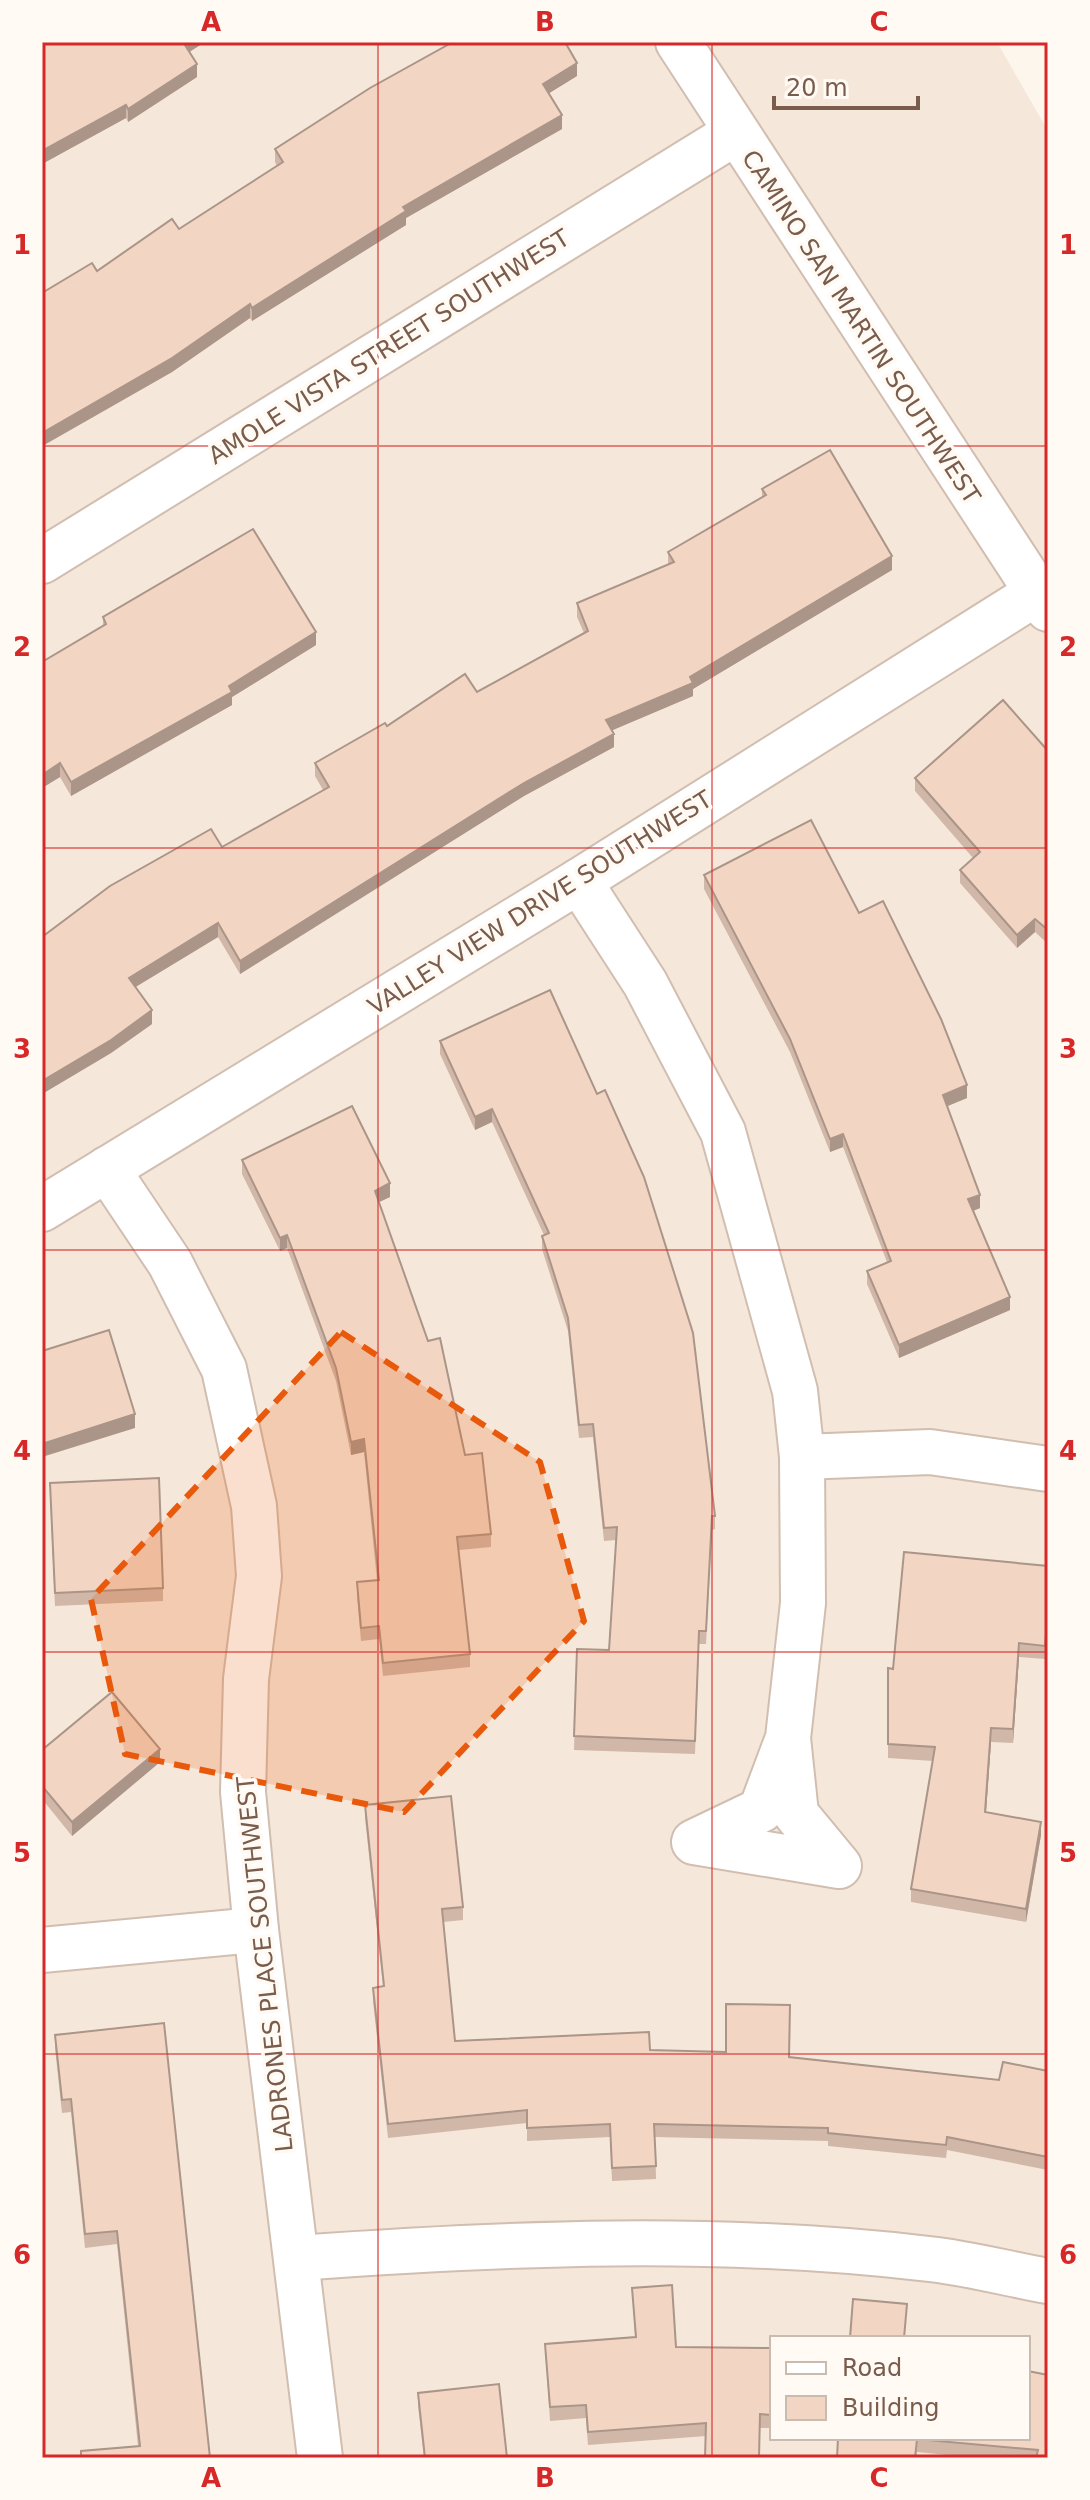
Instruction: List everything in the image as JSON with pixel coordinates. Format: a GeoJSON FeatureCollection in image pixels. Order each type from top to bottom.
{"type":"FeatureCollection","features":[{"type":"Feature","properties":{"kind":"street","name":"CAMINO SAN MARTIN SOUTHWEST"},"geometry":{"type":"LineString","coordinates":[[678,42],[1042,602]]}},
{"type":"Feature","properties":{"kind":"street","name":"AMOLE VISTA STREET SOUTHWEST"},"geometry":{"type":"LineString","coordinates":[[42,561],[735,133]]}},
{"type":"Feature","properties":{"kind":"street","name":"VALLEY VIEW DRIVE SOUTHWEST"},"geometry":{"type":"LineString","coordinates":[[42,1209],[1042,602]]}},
{"type":"Feature","properties":{"kind":"street"},"geometry":{"type":"LineString","coordinates":[[579,881],[645,983],[723,1132],[795,1391],[802,1457],[803,1603],[788,1738]]}},
{"type":"Feature","properties":{"kind":"street","name":"LADRONES PLACE SOUTHWEST"},"geometry":{"type":"LineString","coordinates":[[107,1169],[170,1263],[224,1369],[254,1506],[259,1576],[246,1679],[243,1792],[256,1930],[320,2458]]}},
{"type":"Feature","properties":{"kind":"street"},"geometry":{"type":"LineString","coordinates":[[802,1457],[930,1452],[1048,1469]]}},
{"type":"Feature","properties":{"kind":"street"},"geometry":{"type":"LineString","coordinates":[[42,1950],[256,1930]]}},
{"type":"Feature","properties":{"kind":"street"},"geometry":{"type":"LineString","coordinates":[[297,2258],[496,2244],[723,2244],[930,2259],[1048,2281]]}},
{"type":"Feature","properties":{"kind":"highlighted area"},"geometry":{"type":"Polygon","coordinates":[[[341,1332],[540,1462],[584,1621],[404,1812],[125,1754],[91,1599],[341,1332]]]}},
{"type":"Feature","properties":{"kind":"shaded area"},"geometry":{"type":"Polygon","coordinates":[[[42,42],[997,42],[1048,131],[1048,2458],[42,2458],[42,42]]]}},
{"type":"Feature","properties":{"kind":"building"},"geometry":{"type":"Polygon","coordinates":[[[42,42],[183,42],[197,64],[128,109],[126,105],[42,151],[42,42]]]}},
{"type":"Feature","properties":{"kind":"building"},"geometry":{"type":"Polygon","coordinates":[[[453,42],[565,42],[577,63],[543,84],[562,115],[403,207],[406,211],[252,308],[250,304],[172,358],[42,433],[42,293],[92,263],[97,271],[172,219],[179,229],[283,162],[275,149],[370,88],[453,42]]]}},
{"type":"Feature","properties":{"kind":"building"},"geometry":{"type":"Polygon","coordinates":[[[830,450],[892,556],[690,677],[693,683],[606,720],[614,734],[524,783],[240,961],[218,923],[129,978],[152,1010],[111,1040],[42,1081],[42,937],[110,886],[211,829],[222,847],[329,787],[315,763],[385,723],[387,726],[465,674],[477,692],[588,631],[577,603],[674,562],[668,552],[766,495],[762,489],[830,450]]]}},
{"type":"Feature","properties":{"kind":"building"},"geometry":{"type":"Polygon","coordinates":[[[253,529],[316,632],[229,686],[232,692],[71,782],[60,763],[42,775],[42,662],[106,624],[103,617],[253,529]]]}},
{"type":"Feature","properties":{"kind":"building"},"geometry":{"type":"Polygon","coordinates":[[[1003,700],[1048,751],[1048,930],[1035,919],[1017,935],[960,870],[980,852],[915,778],[1003,700]]]}},
{"type":"Feature","properties":{"kind":"building"},"geometry":{"type":"Polygon","coordinates":[[[811,820],[859,913],[883,901],[941,1019],[967,1085],[943,1095],[980,1195],[968,1199],[1010,1297],[899,1345],[867,1271],[891,1261],[843,1134],[830,1139],[790,1039],[704,875],[811,820]]]}},
{"type":"Feature","properties":{"kind":"building"},"geometry":{"type":"Polygon","coordinates":[[[550,990],[597,1094],[605,1090],[644,1177],[693,1333],[715,1516],[712,1516],[706,1631],[699,1631],[695,1741],[574,1736],[577,1649],[609,1650],[617,1527],[604,1528],[593,1424],[579,1425],[568,1318],[542,1236],[549,1233],[492,1109],[475,1117],[440,1041],[550,990]]]}},
{"type":"Feature","properties":{"kind":"building"},"geometry":{"type":"Polygon","coordinates":[[[352,1106],[390,1183],[375,1191],[428,1341],[440,1338],[465,1455],[482,1453],[491,1534],[457,1537],[470,1654],[383,1663],[379,1626],[361,1628],[357,1582],[379,1580],[364,1439],[351,1442],[336,1368],[287,1235],[280,1238],[242,1160],[352,1106]]]}},
{"type":"Feature","properties":{"kind":"building"},"geometry":{"type":"Polygon","coordinates":[[[109,1330],[135,1414],[42,1444],[42,1351],[109,1330]]]}},
{"type":"Feature","properties":{"kind":"building"},"geometry":{"type":"Polygon","coordinates":[[[159,1478],[163,1588],[55,1593],[50,1483],[159,1478]]]}},
{"type":"Feature","properties":{"kind":"building"},"geometry":{"type":"Polygon","coordinates":[[[904,1552],[1048,1566],[1045,1646],[1019,1643],[1013,1729],[991,1728],[985,1812],[1041,1822],[1026,1909],[911,1889],[935,1747],[888,1744],[888,1668],[893,1669],[904,1552]]]}},
{"type":"Feature","properties":{"kind":"building"},"geometry":{"type":"Polygon","coordinates":[[[112,1692],[160,1749],[72,1822],[42,1786],[42,1750],[112,1692]]]}},
{"type":"Feature","properties":{"kind":"building"},"geometry":{"type":"Polygon","coordinates":[[[451,1796],[463,1907],[442,1909],[455,2041],[649,2032],[650,2050],[726,2052],[726,2004],[790,2005],[789,2057],[999,2080],[1003,2062],[1048,2071],[1048,2157],[947,2137],[946,2145],[828,2133],[828,2128],[654,2124],[656,2166],[612,2168],[610,2124],[527,2128],[527,2110],[388,2124],[373,1988],[384,1986],[365,1805],[451,1796]]]}},
{"type":"Feature","properties":{"kind":"building"},"geometry":{"type":"Polygon","coordinates":[[[164,2023],[210,2458],[81,2458],[81,2451],[140,2446],[117,2231],[85,2234],[71,2099],[62,2100],[55,2035],[164,2023]]]}},
{"type":"Feature","properties":{"kind":"building"},"geometry":{"type":"Polygon","coordinates":[[[672,2285],[676,2347],[770,2348],[770,2415],[760,2414],[759,2458],[705,2458],[706,2423],[588,2432],[586,2405],[550,2407],[545,2344],[636,2337],[632,2288],[672,2285]]]}},
{"type":"Feature","properties":{"kind":"building"},"geometry":{"type":"Polygon","coordinates":[[[853,2299],[907,2304],[904,2336],[850,2336],[853,2299]]]}},
{"type":"Feature","properties":{"kind":"building"},"geometry":{"type":"Polygon","coordinates":[[[1030,2371],[1048,2375],[1048,2458],[1036,2458],[1038,2450],[928,2440],[1030,2440],[1030,2371]]]}},
{"type":"Feature","properties":{"kind":"building"},"geometry":{"type":"Polygon","coordinates":[[[499,2384],[507,2458],[425,2458],[418,2393],[499,2384]]]}},
{"type":"Feature","properties":{"kind":"building"},"geometry":{"type":"Polygon","coordinates":[[[838,2440],[917,2440],[915,2458],[837,2458],[838,2440]]]}}]}
